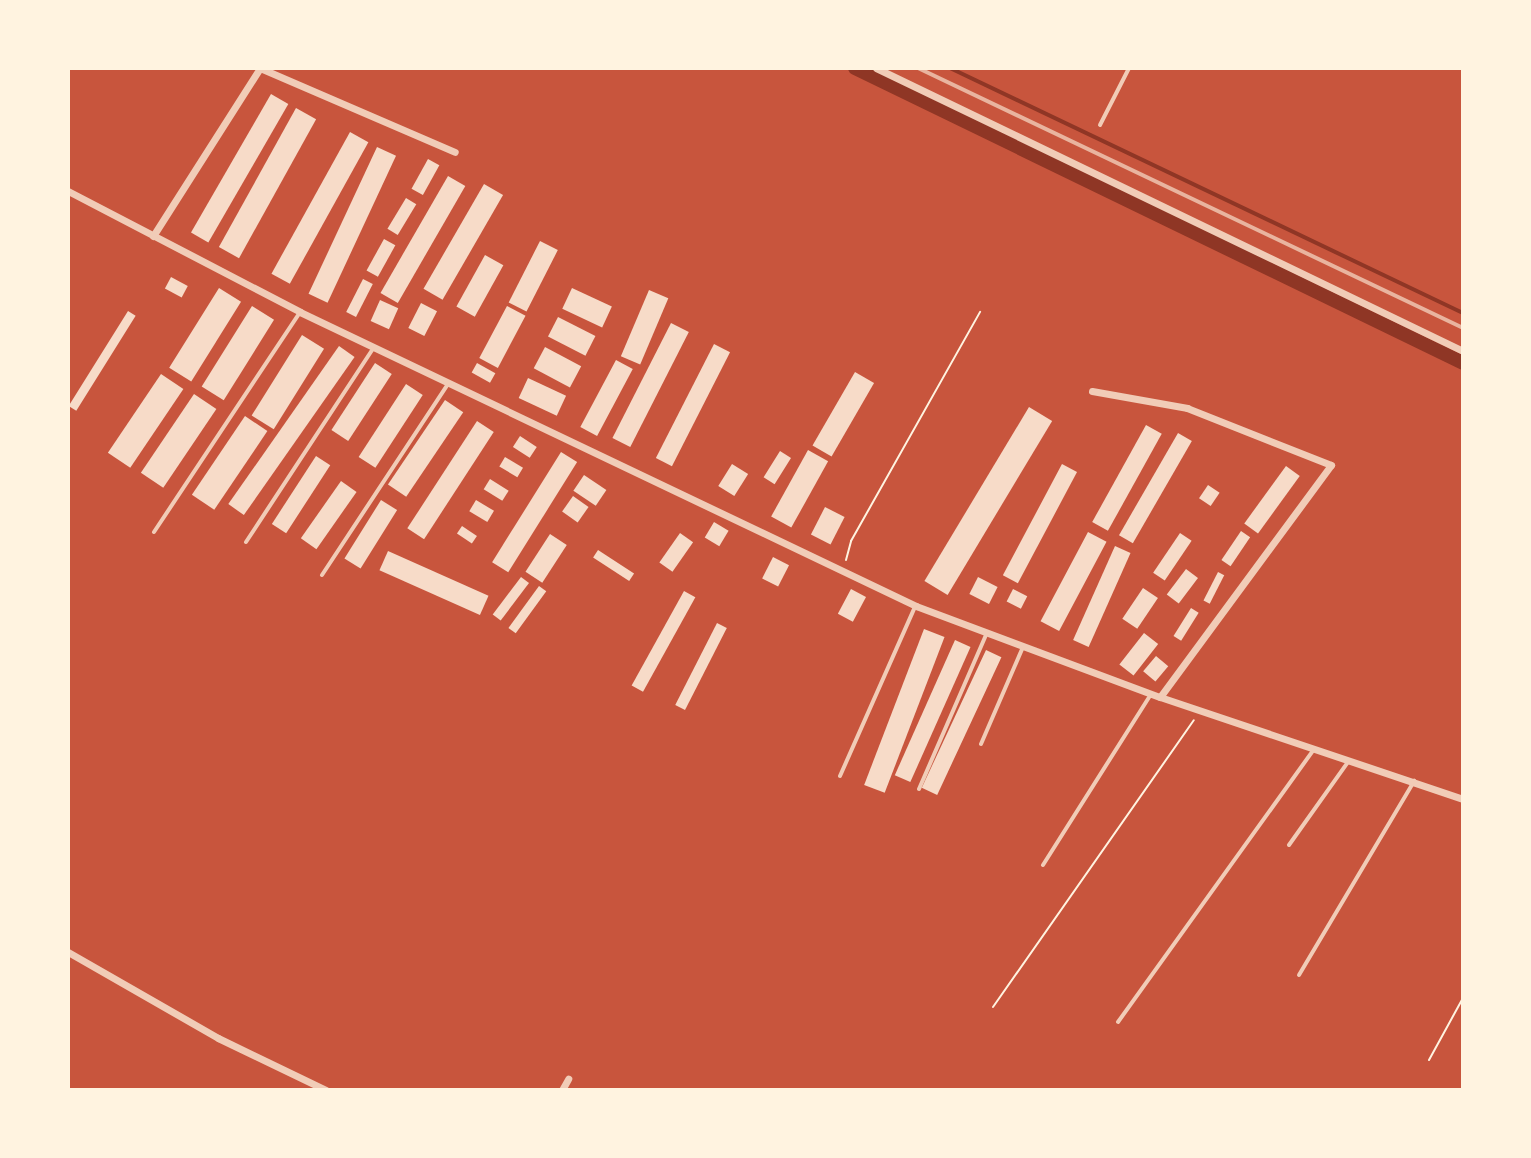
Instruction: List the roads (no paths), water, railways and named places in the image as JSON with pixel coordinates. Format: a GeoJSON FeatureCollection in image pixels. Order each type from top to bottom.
{"type":"FeatureCollection","features":[{"type":"Feature","properties":{"kind":"street"},"geometry":{"type":"LineString","coordinates":[[153,236],[260,68],[455,152]]}},
{"type":"Feature","properties":{"kind":"street"},"geometry":{"type":"LineString","coordinates":[[876,68],[1463,351]]}},
{"type":"Feature","properties":{"kind":"street"},"geometry":{"type":"LineString","coordinates":[[68,191],[300,312],[916,606],[986,635],[1151,694],[1463,799]]}},
{"type":"Feature","properties":{"kind":"street"},"geometry":{"type":"LineString","coordinates":[[1092,391],[1187,408],[1331,465],[1160,697]]}},
{"type":"Feature","properties":{"kind":"street"},"geometry":{"type":"LineString","coordinates":[[68,952],[218,1038],[326,1090]]}},
{"type":"Feature","properties":{"kind":"street"},"geometry":{"type":"LineString","coordinates":[[562,1090],[568,1079]]}},
{"type":"Feature","properties":{"kind":"lane"},"geometry":{"type":"LineString","coordinates":[[1100,125],[1129,68]]}},
{"type":"Feature","properties":{"kind":"lane"},"geometry":{"type":"LineString","coordinates":[[154,532],[300,312]]}},
{"type":"Feature","properties":{"kind":"lane"},"geometry":{"type":"LineString","coordinates":[[246,542],[374,347]]}},
{"type":"Feature","properties":{"kind":"lane"},"geometry":{"type":"LineString","coordinates":[[322,575],[449,382]]}},
{"type":"Feature","properties":{"kind":"lane"},"geometry":{"type":"LineString","coordinates":[[840,776],[916,606]]}},
{"type":"Feature","properties":{"kind":"lane"},"geometry":{"type":"LineString","coordinates":[[919,789],[986,635]]}},
{"type":"Feature","properties":{"kind":"lane"},"geometry":{"type":"LineString","coordinates":[[981,744],[1023,647]]}},
{"type":"Feature","properties":{"kind":"lane"},"geometry":{"type":"LineString","coordinates":[[1043,865],[1151,694]]}},
{"type":"Feature","properties":{"kind":"lane"},"geometry":{"type":"LineString","coordinates":[[1118,1022],[1314,749]]}},
{"type":"Feature","properties":{"kind":"lane"},"geometry":{"type":"LineString","coordinates":[[1289,845],[1349,760]]}},
{"type":"Feature","properties":{"kind":"lane"},"geometry":{"type":"LineString","coordinates":[[1299,975],[1414,781]]}},
{"type":"Feature","properties":{"kind":"waterway"},"geometry":{"type":"LineString","coordinates":[[855,68],[1463,363]]}},
{"type":"Feature","properties":{"kind":"waterway"},"geometry":{"type":"LineString","coordinates":[[950,68],[1463,313]]}},
{"type":"Feature","properties":{"kind":"railway"},"geometry":{"type":"LineString","coordinates":[[918,68],[1463,328]]}}]}
